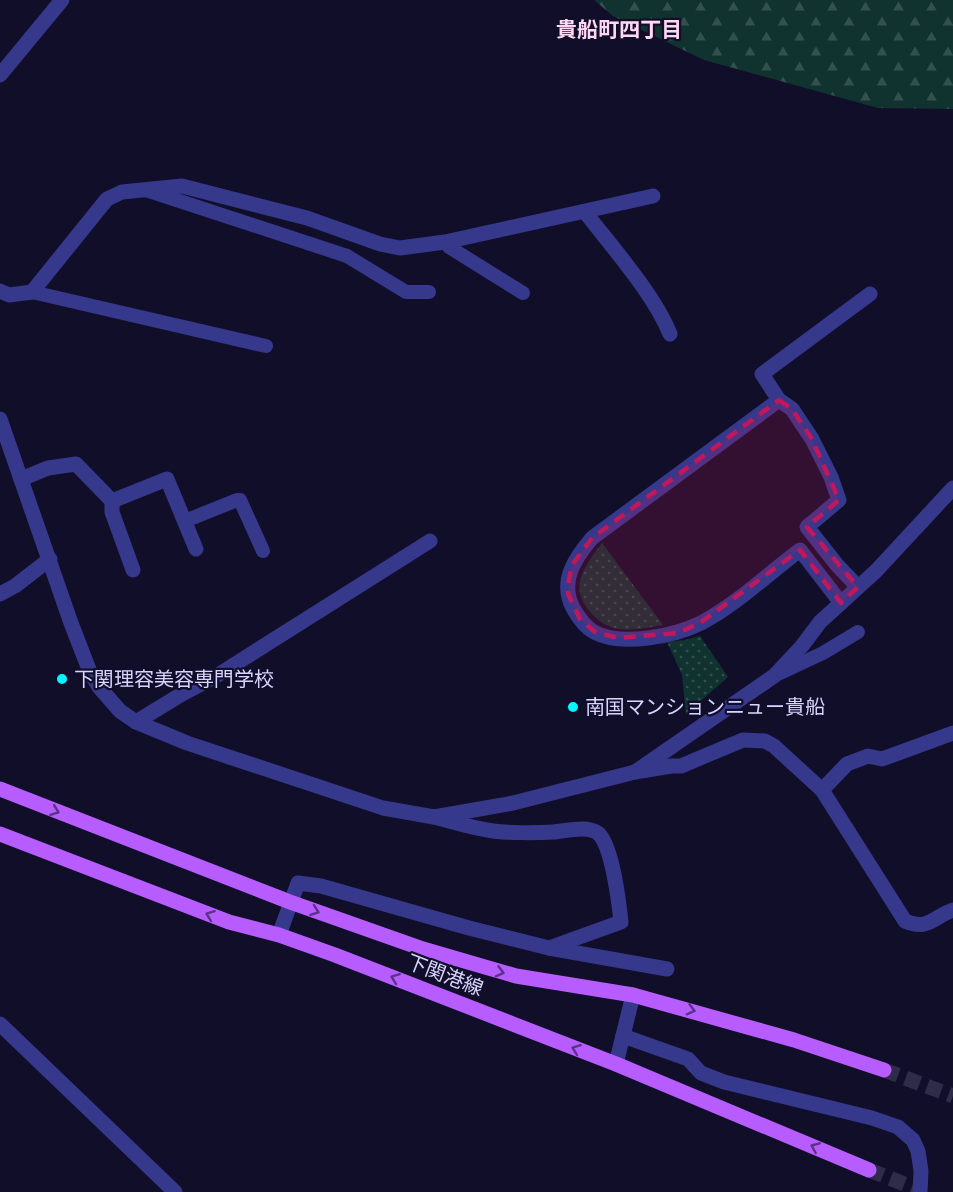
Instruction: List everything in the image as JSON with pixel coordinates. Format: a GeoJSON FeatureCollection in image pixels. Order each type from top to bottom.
{"type":"FeatureCollection","features":[{"type":"Feature","properties":{"kind":"main road","name":"下関港線"},"geometry":{"type":"LineString","coordinates":[[0,789],[290,902],[480,967],[516,976],[633,995],[772,1034],[884,1070]]}},
{"type":"Feature","properties":{"kind":"main road","name":"下関港線"},"geometry":{"type":"LineString","coordinates":[[0,834],[230,922],[279,935],[334,955],[616,1064],[869,1170]]}},
{"type":"Feature","properties":{"kind":"street"},"geometry":{"type":"LineString","coordinates":[[0,75],[62,0]]}},
{"type":"Feature","properties":{"kind":"street"},"geometry":{"type":"LineString","coordinates":[[0,291],[9,295],[32,292],[107,199],[122,192],[141,189],[182,186],[307,218],[380,244],[400,248],[445,242],[653,196]]}},
{"type":"Feature","properties":{"kind":"street"},"geometry":{"type":"LineString","coordinates":[[585,212],[665,321],[670,334]]}},
{"type":"Feature","properties":{"kind":"street"},"geometry":{"type":"LineString","coordinates":[[858,587],[807,527],[840,500],[812,439],[792,408],[779,400],[762,374],[870,294]]}},
{"type":"Feature","properties":{"kind":"street"},"geometry":{"type":"LineString","coordinates":[[779,400],[592,538],[572,565],[568,579],[568,594],[580,620],[595,632],[618,639],[678,633],[717,613],[800,550],[841,603]]}},
{"type":"Feature","properties":{"kind":"street"},"geometry":{"type":"LineString","coordinates":[[0,418],[70,623],[90,672],[99,687],[120,711],[136,722],[187,743],[383,808],[494,831],[550,832],[589,829],[596,831],[601,836],[618,889],[621,922],[549,948]]}},
{"type":"Feature","properties":{"kind":"street"},"geometry":{"type":"LineString","coordinates":[[21,479],[48,468],[76,464],[112,501],[112,512],[133,570]]}},
{"type":"Feature","properties":{"kind":"street"},"geometry":{"type":"LineString","coordinates":[[112,501],[167,479],[196,549]]}},
{"type":"Feature","properties":{"kind":"street"},"geometry":{"type":"LineString","coordinates":[[635,772],[774,676],[802,646],[820,622],[858,587],[953,488]]}},
{"type":"Feature","properties":{"kind":"street"},"geometry":{"type":"LineString","coordinates":[[136,722],[218,675],[430,540]]}},
{"type":"Feature","properties":{"kind":"street"},"geometry":{"type":"LineString","coordinates":[[0,594],[15,586],[50,560]]}},
{"type":"Feature","properties":{"kind":"street"},"geometry":{"type":"LineString","coordinates":[[822,790],[847,764],[868,756],[882,759],[953,734]]}},
{"type":"Feature","properties":{"kind":"street"},"geometry":{"type":"LineString","coordinates":[[434,817],[513,803],[635,772],[681,766],[730,745],[754,739],[774,746],[822,790],[905,921],[917,926],[926,925],[953,910]]}},
{"type":"Feature","properties":{"kind":"street"},"geometry":{"type":"LineString","coordinates":[[279,935],[298,883],[321,886],[549,948],[667,969]]}},
{"type":"Feature","properties":{"kind":"street"},"geometry":{"type":"LineString","coordinates":[[616,1064],[633,995]]}},
{"type":"Feature","properties":{"kind":"street"},"geometry":{"type":"LineString","coordinates":[[0,1024],[175,1192]]}},
{"type":"Feature","properties":{"kind":"street"},"geometry":{"type":"LineString","coordinates":[[623,1036],[688,1059],[701,1073],[724,1082],[872,1118],[898,1127],[913,1140],[918,1151],[921,1171],[920,1192]]}},
{"type":"Feature","properties":{"kind":"lane"},"geometry":{"type":"LineString","coordinates":[[141,189],[347,256],[405,292],[429,292]]}},
{"type":"Feature","properties":{"kind":"lane"},"geometry":{"type":"LineString","coordinates":[[445,242],[449,247],[523,293]]}},
{"type":"Feature","properties":{"kind":"lane"},"geometry":{"type":"LineString","coordinates":[[32,292],[266,346]]}},
{"type":"Feature","properties":{"kind":"lane"},"geometry":{"type":"LineString","coordinates":[[185,521],[240,500],[263,550]]}},
{"type":"Feature","properties":{"kind":"lane"},"geometry":{"type":"LineString","coordinates":[[774,676],[823,653],[858,632]]}},
{"type":"Feature","properties":{"kind":"highlighted area"},"geometry":{"type":"Polygon","coordinates":[[[779,400],[792,409],[812,439],[839,500],[807,527],[858,587],[841,603],[800,550],[700,623],[678,633],[618,638],[595,632],[580,619],[568,594],[572,565],[592,538],[779,400]]]}},
{"type":"Feature","properties":{"kind":"green space"},"geometry":{"type":"Polygon","coordinates":[[[594,0],[953,0],[953,109],[878,108],[704,60],[613,16],[594,0]]]}},
{"type":"Feature","properties":{"kind":"green space"},"geometry":{"type":"Polygon","coordinates":[[[602,543],[663,625],[636,629],[616,628],[600,621],[586,607],[579,588],[581,579],[584,570],[602,543]]]}},
{"type":"Feature","properties":{"kind":"green space"},"geometry":{"type":"Polygon","coordinates":[[[700,636],[728,677],[686,714],[682,675],[667,642],[700,636]]]}},
{"type":"Feature","properties":{"kind":"tunnel"},"geometry":{"type":"LineString","coordinates":[[884,1070],[953,1096]]}},
{"type":"Feature","properties":{"kind":"tunnel"},"geometry":{"type":"LineString","coordinates":[[869,1170],[925,1192]]}},
{"type":"Feature","properties":{"kind":"place","name":"下関理容美容専門学校"},"geometry":{"type":"Point","coordinates":[62,679]}},
{"type":"Feature","properties":{"kind":"place","name":"南国マンションニュー貴船"},"geometry":{"type":"Point","coordinates":[573,707]}},
{"type":"Feature","properties":{"kind":"district","name":"貴船町四丁目"},"geometry":{"type":"Point","coordinates":[619,30]}}]}
